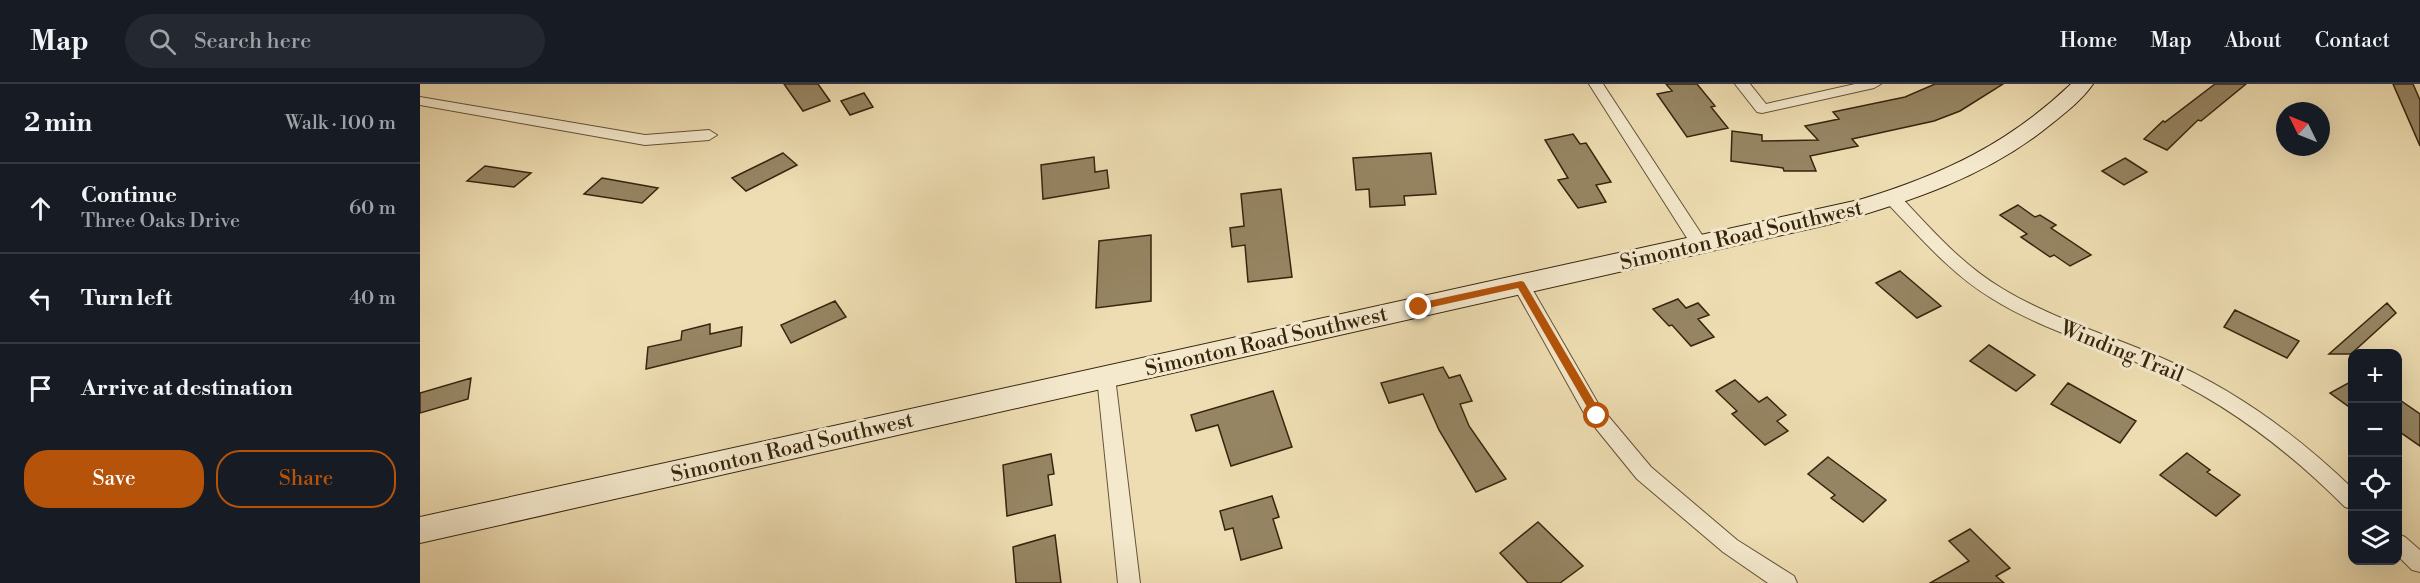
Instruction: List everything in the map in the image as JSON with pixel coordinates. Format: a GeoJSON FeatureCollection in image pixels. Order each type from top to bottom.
{"type":"FeatureCollection","features":[{"type":"Feature","properties":{"kind":"street"},"geometry":{"type":"LineString","coordinates":[[1596,84],[1700,246]]}},
{"type":"Feature","properties":{"kind":"street"},"geometry":{"type":"LineString","coordinates":[[1742,84],[1762,109],[1874,84]]}},
{"type":"Feature","properties":{"kind":"street","name":"Simonton Road Southwest"},"geometry":{"type":"LineString","coordinates":[[420,530],[1700,246],[1893,199],[1946,180],[1988,158],[2051,116],[2083,84]]}},
{"type":"Feature","properties":{"kind":"street"},"geometry":{"type":"LineString","coordinates":[[420,101],[645,140],[709,135]]}},
{"type":"Feature","properties":{"kind":"street","name":"Winding Trail"},"geometry":{"type":"LineString","coordinates":[[1893,199],[1950,258],[1975,279],[2049,321],[2153,362],[2225,397],[2291,443],[2348,497]]}},
{"type":"Feature","properties":{"kind":"street"},"geometry":{"type":"LineString","coordinates":[[1521,284],[1592,410],[1644,473],[1730,546],[1786,583]]}},
{"type":"Feature","properties":{"kind":"street"},"geometry":{"type":"LineString","coordinates":[[1106,377],[1129,583]]}},
{"type":"Feature","properties":{"kind":"street"},"geometry":{"type":"LineString","coordinates":[[2402,547],[2420,563]]}},
{"type":"Feature","properties":{"kind":"building"},"geometry":{"type":"Polygon","coordinates":[[[784,84],[818,84],[830,101],[803,111],[784,84]]]}},
{"type":"Feature","properties":{"kind":"building"},"geometry":{"type":"Polygon","coordinates":[[[1666,84],[1697,84],[1715,106],[1711,107],[1728,128],[1687,137],[1657,94],[1672,91],[1666,84]]]}},
{"type":"Feature","properties":{"kind":"building"},"geometry":{"type":"Polygon","coordinates":[[[1935,84],[2003,84],[1960,111],[1934,121],[1852,139],[1858,146],[1810,156],[1816,171],[1784,171],[1783,168],[1731,161],[1732,131],[1762,135],[1762,141],[1818,140],[1805,126],[1839,119],[1833,112],[1905,97],[1935,84]]]}},
{"type":"Feature","properties":{"kind":"building"},"geometry":{"type":"Polygon","coordinates":[[[2215,84],[2246,84],[2201,121],[2198,120],[2167,150],[2144,139],[2163,121],[2165,122],[2215,84]]]}},
{"type":"Feature","properties":{"kind":"building"},"geometry":{"type":"Polygon","coordinates":[[[2393,84],[2413,84],[2420,100],[2420,146],[2393,84]]]}},
{"type":"Feature","properties":{"kind":"building"},"geometry":{"type":"Polygon","coordinates":[[[864,93],[873,107],[850,115],[841,101],[864,93]]]}},
{"type":"Feature","properties":{"kind":"building"},"geometry":{"type":"Polygon","coordinates":[[[1573,134],[1580,144],[1586,143],[1611,182],[1596,185],[1606,202],[1578,208],[1558,180],[1568,178],[1545,140],[1573,134]]]}},
{"type":"Feature","properties":{"kind":"building"},"geometry":{"type":"Polygon","coordinates":[[[783,153],[797,165],[746,191],[732,178],[783,153]]]}},
{"type":"Feature","properties":{"kind":"building"},"geometry":{"type":"Polygon","coordinates":[[[1431,153],[1436,194],[1404,196],[1405,205],[1370,207],[1369,189],[1356,190],[1353,158],[1431,153]]]}},
{"type":"Feature","properties":{"kind":"building"},"geometry":{"type":"Polygon","coordinates":[[[1094,157],[1095,172],[1107,170],[1109,188],[1043,199],[1041,165],[1094,157]]]}},
{"type":"Feature","properties":{"kind":"building"},"geometry":{"type":"Polygon","coordinates":[[[2125,158],[2147,172],[2124,185],[2102,171],[2125,158]]]}},
{"type":"Feature","properties":{"kind":"building"},"geometry":{"type":"Polygon","coordinates":[[[485,166],[531,173],[514,187],[467,181],[485,166]]]}},
{"type":"Feature","properties":{"kind":"building"},"geometry":{"type":"Polygon","coordinates":[[[602,178],[658,188],[642,203],[584,194],[602,178]]]}},
{"type":"Feature","properties":{"kind":"building"},"geometry":{"type":"Polygon","coordinates":[[[1281,189],[1292,277],[1248,282],[1245,245],[1232,247],[1230,228],[1244,226],[1241,194],[1281,189]]]}},
{"type":"Feature","properties":{"kind":"building"},"geometry":{"type":"Polygon","coordinates":[[[2018,205],[2035,217],[2040,215],[2056,225],[2051,228],[2091,255],[2070,266],[2054,255],[2050,257],[2021,237],[2027,234],[2000,215],[2018,205]]]}},
{"type":"Feature","properties":{"kind":"building"},"geometry":{"type":"Polygon","coordinates":[[[1151,235],[1151,301],[1096,308],[1099,241],[1151,235]]]}},
{"type":"Feature","properties":{"kind":"building"},"geometry":{"type":"Polygon","coordinates":[[[1900,271],[1941,306],[1917,318],[1876,283],[1900,271]]]}},
{"type":"Feature","properties":{"kind":"building"},"geometry":{"type":"Polygon","coordinates":[[[1678,299],[1686,308],[1698,303],[1709,315],[1698,319],[1714,337],[1691,346],[1653,309],[1678,299]]]}},
{"type":"Feature","properties":{"kind":"building"},"geometry":{"type":"Polygon","coordinates":[[[835,301],[846,317],[791,343],[781,325],[835,301]]]}},
{"type":"Feature","properties":{"kind":"building"},"geometry":{"type":"Polygon","coordinates":[[[2387,303],[2396,313],[2356,349],[2348,349],[2348,354],[2329,354],[2387,303]]]}},
{"type":"Feature","properties":{"kind":"building"},"geometry":{"type":"Polygon","coordinates":[[[2235,310],[2299,341],[2287,358],[2224,327],[2235,310]]]}},
{"type":"Feature","properties":{"kind":"building"},"geometry":{"type":"Polygon","coordinates":[[[710,324],[710,334],[742,327],[741,346],[646,369],[648,347],[681,340],[682,331],[710,324]]]}},
{"type":"Feature","properties":{"kind":"building"},"geometry":{"type":"Polygon","coordinates":[[[1989,345],[2035,375],[2016,391],[1970,361],[1989,345]]]}},
{"type":"Feature","properties":{"kind":"building"},"geometry":{"type":"Polygon","coordinates":[[[1443,367],[1449,378],[1460,375],[1472,401],[1460,404],[1469,426],[1506,479],[1476,492],[1439,430],[1423,394],[1389,403],[1381,383],[1443,367]]]}},
{"type":"Feature","properties":{"kind":"building"},"geometry":{"type":"Polygon","coordinates":[[[471,378],[468,399],[420,413],[420,393],[471,378]]]}},
{"type":"Feature","properties":{"kind":"building"},"geometry":{"type":"Polygon","coordinates":[[[1735,380],[1759,402],[1767,397],[1786,415],[1777,421],[1788,431],[1765,445],[1732,414],[1737,411],[1716,391],[1735,380]]]}},
{"type":"Feature","properties":{"kind":"building"},"geometry":{"type":"Polygon","coordinates":[[[2068,383],[2136,421],[2120,443],[2051,404],[2068,383]]]}},
{"type":"Feature","properties":{"kind":"building"},"geometry":{"type":"Polygon","coordinates":[[[2348,383],[2348,406],[2330,393],[2348,383]]]}},
{"type":"Feature","properties":{"kind":"building"},"geometry":{"type":"Polygon","coordinates":[[[1273,391],[1292,447],[1231,466],[1218,425],[1196,431],[1191,415],[1273,391]]]}},
{"type":"Feature","properties":{"kind":"building"},"geometry":{"type":"Polygon","coordinates":[[[2402,401],[2420,414],[2420,446],[2402,433],[2402,401]]]}},
{"type":"Feature","properties":{"kind":"building"},"geometry":{"type":"Polygon","coordinates":[[[2187,453],[2210,470],[2207,472],[2240,495],[2216,516],[2160,475],[2187,453]]]}},
{"type":"Feature","properties":{"kind":"building"},"geometry":{"type":"Polygon","coordinates":[[[1051,454],[1054,474],[1048,475],[1052,505],[1007,516],[1003,465],[1051,454]]]}},
{"type":"Feature","properties":{"kind":"building"},"geometry":{"type":"Polygon","coordinates":[[[1828,457],[1886,500],[1863,522],[1831,498],[1835,495],[1808,474],[1828,457]]]}},
{"type":"Feature","properties":{"kind":"building"},"geometry":{"type":"Polygon","coordinates":[[[1272,496],[1279,517],[1273,519],[1282,548],[1241,560],[1233,528],[1225,530],[1220,511],[1272,496]]]}},
{"type":"Feature","properties":{"kind":"building"},"geometry":{"type":"Polygon","coordinates":[[[1538,522],[1583,566],[1560,583],[1528,583],[1500,553],[1538,522]]]}},
{"type":"Feature","properties":{"kind":"building"},"geometry":{"type":"Polygon","coordinates":[[[1970,529],[2010,568],[1996,576],[2004,583],[1930,583],[1969,561],[1949,541],[1970,529]]]}},
{"type":"Feature","properties":{"kind":"building"},"geometry":{"type":"Polygon","coordinates":[[[1055,535],[1061,583],[1016,583],[1013,547],[1055,535]]]}},
{"type":"Feature","properties":{"kind":"route"},"geometry":{"type":"LineString","coordinates":[[1419,307],[1521,284],[1597,416]]}}]}
